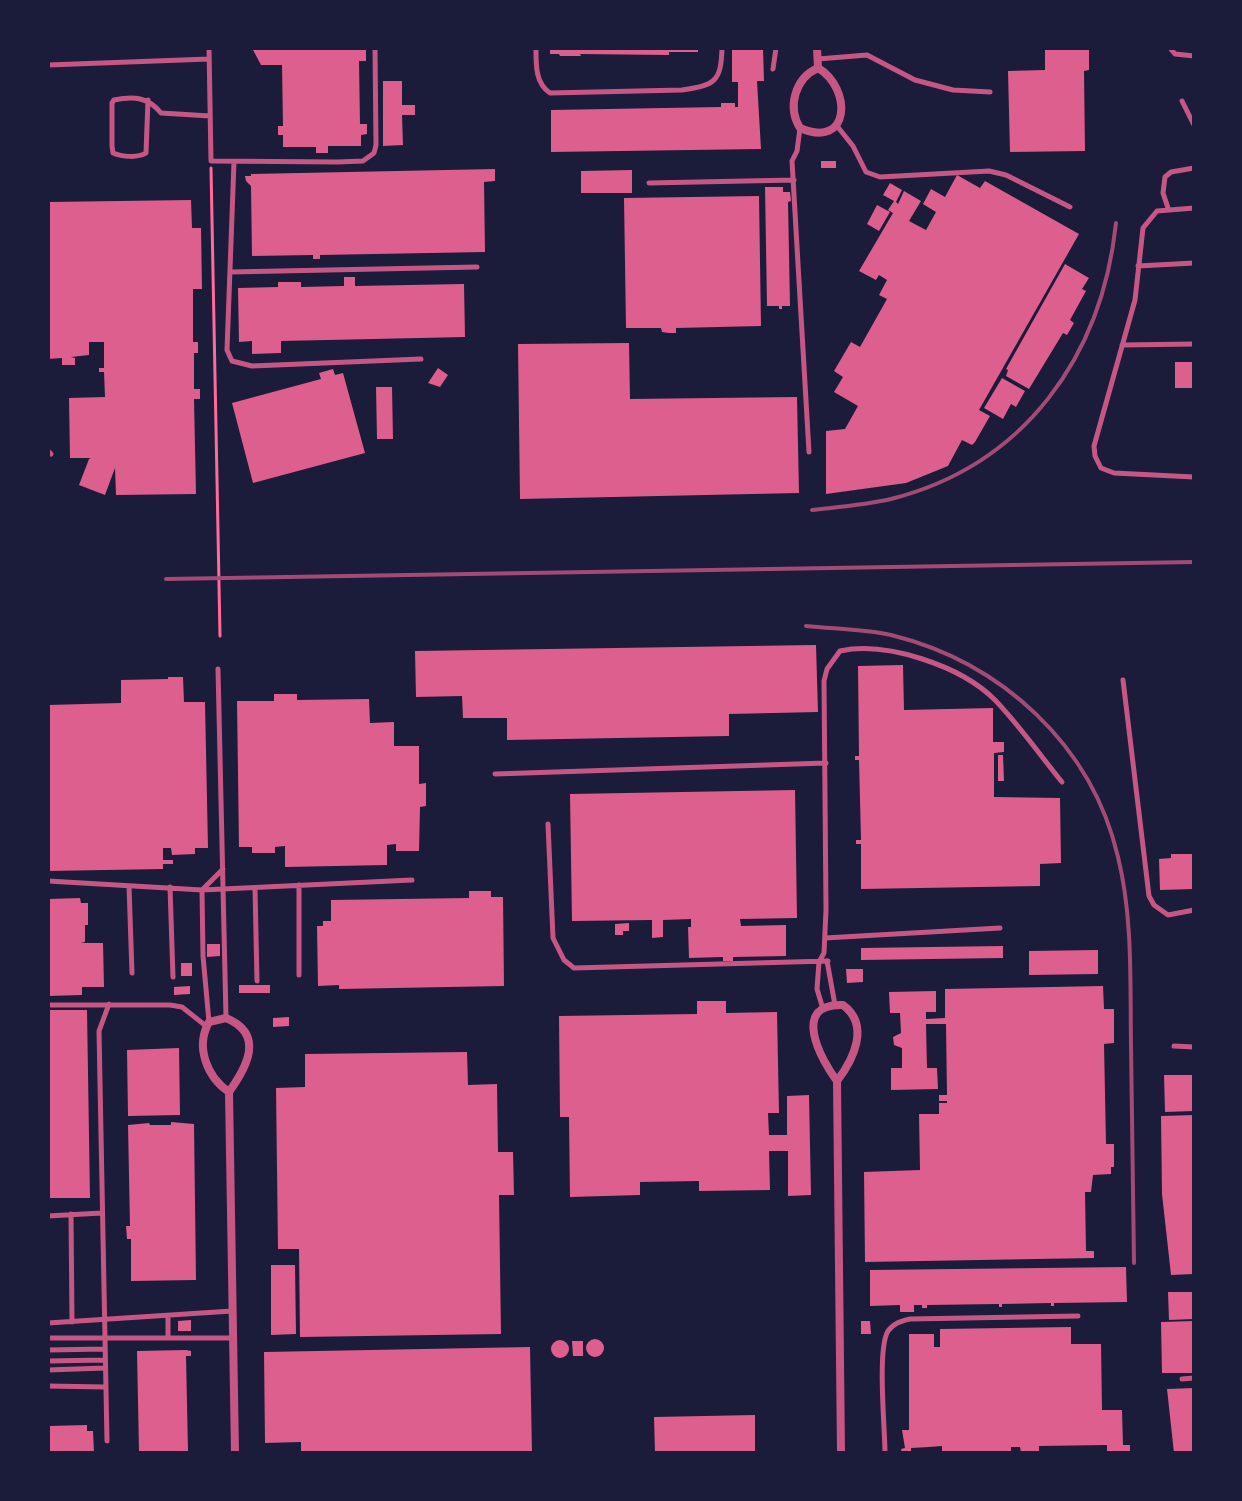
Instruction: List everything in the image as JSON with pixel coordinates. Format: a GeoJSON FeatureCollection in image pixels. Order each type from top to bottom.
{"type":"FeatureCollection","features":[{"type":"Feature","properties":{"kind":"street"},"geometry":{"type":"LineString","coordinates":[[817,48],[818,63],[829,75],[839,95],[841,115],[837,126],[828,133],[817,134],[800,128],[794,119],[795,96],[804,76],[818,63]]}},
{"type":"Feature","properties":{"kind":"street"},"geometry":{"type":"LineString","coordinates":[[837,1081],[823,1062],[814,1039],[815,1021],[823,1009],[843,1005],[851,1011],[858,1028],[853,1054],[837,1081],[841,1453]]}},
{"type":"Feature","properties":{"kind":"street"},"geometry":{"type":"LineString","coordinates":[[229,1092],[213,1078],[202,1050],[208,1024],[226,1018],[244,1029],[248,1049],[245,1069],[229,1092],[235,1453]]}},
{"type":"Feature","properties":{"kind":"lane"},"geometry":{"type":"LineString","coordinates":[[209,48],[211,161],[234,162],[338,162],[370,158],[376,145],[375,48]]}},
{"type":"Feature","properties":{"kind":"lane"},"geometry":{"type":"LineString","coordinates":[[536,48],[540,82],[550,93],[682,90],[704,86],[718,76],[722,48]]}},
{"type":"Feature","properties":{"kind":"lane"},"geometry":{"type":"LineString","coordinates":[[773,69],[776,48]]}},
{"type":"Feature","properties":{"kind":"lane"},"geometry":{"type":"LineString","coordinates":[[1170,48],[1175,54],[1194,56]]}},
{"type":"Feature","properties":{"kind":"lane"},"geometry":{"type":"LineString","coordinates":[[818,63],[867,55],[915,80],[953,90],[990,92]]}},
{"type":"Feature","properties":{"kind":"lane"},"geometry":{"type":"LineString","coordinates":[[48,65],[209,59]]}},
{"type":"Feature","properties":{"kind":"lane"},"geometry":{"type":"LineString","coordinates":[[148,100],[146,153],[125,156],[113,153],[112,103],[118,99],[148,100],[161,113],[210,118]]}},
{"type":"Feature","properties":{"kind":"lane"},"geometry":{"type":"LineString","coordinates":[[1182,101],[1194,125]]}},
{"type":"Feature","properties":{"kind":"lane"},"geometry":{"type":"LineString","coordinates":[[837,126],[853,146],[866,172],[880,177],[989,171],[1006,175],[1070,207]]}},
{"type":"Feature","properties":{"kind":"lane"},"geometry":{"type":"LineString","coordinates":[[800,128],[797,151],[792,161],[809,452]]}},
{"type":"Feature","properties":{"kind":"lane"},"geometry":{"type":"LineString","coordinates":[[234,162],[227,350],[232,361],[252,366],[421,359]]}},
{"type":"Feature","properties":{"kind":"lane"},"geometry":{"type":"LineString","coordinates":[[1168,208],[1163,193],[1165,177],[1171,172],[1194,168]]}},
{"type":"Feature","properties":{"kind":"lane"},"geometry":{"type":"LineString","coordinates":[[649,183],[794,180]]}},
{"type":"Feature","properties":{"kind":"lane"},"geometry":{"type":"LineString","coordinates":[[1194,208],[1157,211],[1143,228],[1135,300],[1094,446],[1101,468],[1114,473],[1194,477]]}},
{"type":"Feature","properties":{"kind":"lane"},"geometry":{"type":"LineString","coordinates":[[1138,266],[1194,263]]}},
{"type":"Feature","properties":{"kind":"lane"},"geometry":{"type":"LineString","coordinates":[[230,272],[477,267]]}},
{"type":"Feature","properties":{"kind":"lane"},"geometry":{"type":"LineString","coordinates":[[1122,345],[1194,344]]}},
{"type":"Feature","properties":{"kind":"lane"},"geometry":{"type":"LineString","coordinates":[[823,1009],[817,989],[825,938],[824,681],[827,669],[840,651],[870,648],[931,662],[958,675],[993,699],[1062,782]]}},
{"type":"Feature","properties":{"kind":"lane"},"geometry":{"type":"LineString","coordinates":[[218,669],[226,1018]]}},
{"type":"Feature","properties":{"kind":"lane"},"geometry":{"type":"LineString","coordinates":[[1123,680],[1149,896],[1154,905],[1168,915],[1194,910]]}},
{"type":"Feature","properties":{"kind":"lane"},"geometry":{"type":"LineString","coordinates":[[495,774],[826,763]]}},
{"type":"Feature","properties":{"kind":"lane"},"geometry":{"type":"LineString","coordinates":[[548,824],[553,938],[564,960],[574,968],[828,961]]}},
{"type":"Feature","properties":{"kind":"lane"},"geometry":{"type":"LineString","coordinates":[[208,1024],[202,890],[224,868]]}},
{"type":"Feature","properties":{"kind":"lane"},"geometry":{"type":"LineString","coordinates":[[48,881],[202,890],[412,880]]}},
{"type":"Feature","properties":{"kind":"lane"},"geometry":{"type":"LineString","coordinates":[[299,885],[299,975]]}},
{"type":"Feature","properties":{"kind":"lane"},"geometry":{"type":"LineString","coordinates":[[129,886],[132,973]]}},
{"type":"Feature","properties":{"kind":"lane"},"geometry":{"type":"LineString","coordinates":[[170,887],[173,977]]}},
{"type":"Feature","properties":{"kind":"lane"},"geometry":{"type":"LineString","coordinates":[[255,888],[257,981]]}},
{"type":"Feature","properties":{"kind":"lane"},"geometry":{"type":"LineString","coordinates":[[825,938],[1000,928]]}},
{"type":"Feature","properties":{"kind":"lane"},"geometry":{"type":"LineString","coordinates":[[824,953],[835,1005]]}},
{"type":"Feature","properties":{"kind":"lane"},"geometry":{"type":"LineString","coordinates":[[107,1441],[99,1031],[109,1004]]}},
{"type":"Feature","properties":{"kind":"lane"},"geometry":{"type":"LineString","coordinates":[[48,1005],[175,1005],[208,1024]]}},
{"type":"Feature","properties":{"kind":"lane"},"geometry":{"type":"LineString","coordinates":[[1174,1046],[1194,1047]]}},
{"type":"Feature","properties":{"kind":"lane"},"geometry":{"type":"LineString","coordinates":[[48,1216],[102,1213]]}},
{"type":"Feature","properties":{"kind":"lane"},"geometry":{"type":"LineString","coordinates":[[71,1214],[72,1322]]}},
{"type":"Feature","properties":{"kind":"lane"},"geometry":{"type":"LineString","coordinates":[[48,1323],[232,1311]]}},
{"type":"Feature","properties":{"kind":"lane"},"geometry":{"type":"LineString","coordinates":[[168,1316],[168,1337]]}},
{"type":"Feature","properties":{"kind":"lane"},"geometry":{"type":"LineString","coordinates":[[885,1453],[885,1338],[897,1323],[910,1319],[1078,1316]]}},
{"type":"Feature","properties":{"kind":"lane"},"geometry":{"type":"LineString","coordinates":[[48,1338],[233,1338]]}},
{"type":"Feature","properties":{"kind":"lane"},"geometry":{"type":"LineString","coordinates":[[48,1350],[105,1349]]}},
{"type":"Feature","properties":{"kind":"lane"},"geometry":{"type":"LineString","coordinates":[[48,1361],[105,1360]]}},
{"type":"Feature","properties":{"kind":"lane"},"geometry":{"type":"LineString","coordinates":[[48,1370],[105,1368]]}},
{"type":"Feature","properties":{"kind":"lane"},"geometry":{"type":"LineString","coordinates":[[1182,1379],[1194,1378]]}},
{"type":"Feature","properties":{"kind":"lane"},"geometry":{"type":"LineString","coordinates":[[48,1386],[105,1387]]}},
{"type":"Feature","properties":{"kind":"path"},"geometry":{"type":"LineString","coordinates":[[211,161],[220,636]]}},
{"type":"Feature","properties":{"kind":"building"},"geometry":{"type":"Polygon","coordinates":[[[252,48],[366,50],[366,61],[359,61],[360,124],[367,124],[367,134],[361,135],[361,146],[328,146],[328,153],[316,153],[316,147],[283,147],[283,135],[278,135],[278,126],[283,126],[282,65],[261,65],[252,48]]]}},
{"type":"Feature","properties":{"kind":"building"},"geometry":{"type":"Polygon","coordinates":[[[550,48],[698,48],[698,52],[560,56],[550,54],[550,48]]]}},
{"type":"Feature","properties":{"kind":"building"},"geometry":{"type":"Polygon","coordinates":[[[732,48],[763,48],[764,81],[757,81],[761,149],[551,152],[551,110],[721,107],[721,103],[735,103],[738,107],[738,82],[732,82],[732,48]]]}},
{"type":"Feature","properties":{"kind":"building"},"geometry":{"type":"Polygon","coordinates":[[[1045,48],[1089,48],[1089,70],[1084,71],[1085,151],[1010,152],[1008,71],[1045,70],[1045,48]]]}},
{"type":"Feature","properties":{"kind":"building"},"geometry":{"type":"Polygon","coordinates":[[[383,81],[402,81],[402,105],[415,105],[415,115],[402,115],[403,145],[383,146],[383,81]]]}},
{"type":"Feature","properties":{"kind":"building"},"geometry":{"type":"Polygon","coordinates":[[[821,161],[836,161],[836,168],[821,168],[821,161]]]}},
{"type":"Feature","properties":{"kind":"building"},"geometry":{"type":"Polygon","coordinates":[[[495,169],[495,181],[484,182],[485,252],[320,255],[320,259],[313,259],[313,255],[252,256],[251,186],[245,176],[495,169]]]}},
{"type":"Feature","properties":{"kind":"building"},"geometry":{"type":"Polygon","coordinates":[[[632,170],[632,193],[581,193],[581,171],[632,170]]]}},
{"type":"Feature","properties":{"kind":"building"},"geometry":{"type":"Polygon","coordinates":[[[957,175],[980,188],[985,181],[1079,234],[979,410],[990,416],[975,442],[972,445],[962,440],[948,466],[906,483],[826,494],[826,431],[845,429],[858,406],[834,392],[843,377],[834,371],[851,342],[860,347],[887,299],[879,295],[887,280],[879,275],[876,280],[859,271],[893,213],[888,210],[894,201],[883,195],[890,183],[902,190],[896,202],[898,204],[904,191],[921,201],[909,221],[926,230],[936,212],[923,204],[931,189],[945,197],[957,175]]]}},
{"type":"Feature","properties":{"kind":"building"},"geometry":{"type":"Polygon","coordinates":[[[765,187],[783,187],[783,192],[790,192],[790,306],[782,306],[782,309],[767,306],[765,187]]]}},
{"type":"Feature","properties":{"kind":"building"},"geometry":{"type":"Polygon","coordinates":[[[759,196],[761,326],[676,328],[676,333],[662,332],[661,328],[626,328],[624,198],[759,196]]]}},
{"type":"Feature","properties":{"kind":"building"},"geometry":{"type":"Polygon","coordinates":[[[191,200],[192,228],[201,228],[202,289],[193,289],[193,342],[198,342],[198,353],[194,353],[194,389],[200,389],[200,399],[194,399],[196,494],[116,495],[115,468],[105,495],[79,485],[91,458],[70,458],[69,398],[105,397],[104,372],[99,372],[99,368],[104,368],[104,342],[89,342],[89,355],[71,357],[75,358],[75,365],[62,365],[62,358],[48,359],[48,202],[191,200]]]}},
{"type":"Feature","properties":{"kind":"building"},"geometry":{"type":"Polygon","coordinates":[[[877,205],[890,212],[879,231],[867,224],[877,205]]]}},
{"type":"Feature","properties":{"kind":"building"},"geometry":{"type":"Polygon","coordinates":[[[1065,264],[1089,278],[1082,289],[1086,291],[1070,320],[1074,323],[1067,335],[1063,333],[1029,389],[1006,376],[1006,369],[1065,264]]]}},
{"type":"Feature","properties":{"kind":"building"},"geometry":{"type":"Polygon","coordinates":[[[344,277],[355,277],[355,286],[464,284],[465,337],[281,341],[281,353],[252,354],[252,341],[239,342],[238,288],[278,287],[278,282],[301,282],[301,287],[344,286],[344,277]]]}},
{"type":"Feature","properties":{"kind":"building"},"geometry":{"type":"Polygon","coordinates":[[[629,343],[630,399],[797,397],[799,493],[520,499],[518,344],[629,343]]]}},
{"type":"Feature","properties":{"kind":"building"},"geometry":{"type":"Polygon","coordinates":[[[1175,362],[1194,362],[1194,388],[1175,388],[1175,362]]]}},
{"type":"Feature","properties":{"kind":"building"},"geometry":{"type":"Polygon","coordinates":[[[438,368],[448,375],[440,387],[428,383],[438,368]]]}},
{"type":"Feature","properties":{"kind":"building"},"geometry":{"type":"Polygon","coordinates":[[[333,369],[335,375],[343,373],[365,453],[253,483],[232,403],[321,379],[319,373],[333,369]]]}},
{"type":"Feature","properties":{"kind":"building"},"geometry":{"type":"Polygon","coordinates":[[[1002,378],[1025,391],[1016,407],[1011,404],[1003,419],[984,408],[1002,378]]]}},
{"type":"Feature","properties":{"kind":"building"},"geometry":{"type":"Polygon","coordinates":[[[376,387],[392,387],[393,439],[377,439],[376,387]]]}},
{"type":"Feature","properties":{"kind":"building"},"geometry":{"type":"Polygon","coordinates":[[[816,645],[818,712],[729,714],[729,736],[507,740],[507,718],[463,718],[462,696],[416,697],[415,651],[816,645]]]}},
{"type":"Feature","properties":{"kind":"building"},"geometry":{"type":"Polygon","coordinates":[[[903,665],[904,710],[993,708],[993,742],[1004,742],[1004,752],[994,753],[994,797],[1060,798],[1061,863],[1040,864],[1040,886],[861,889],[861,844],[856,844],[856,840],[861,840],[859,760],[855,760],[855,756],[859,756],[858,666],[903,665]]]}},
{"type":"Feature","properties":{"kind":"building"},"geometry":{"type":"Polygon","coordinates":[[[183,677],[184,702],[205,702],[208,848],[195,848],[195,854],[172,855],[171,848],[163,848],[163,860],[173,860],[173,864],[163,864],[163,869],[48,871],[48,705],[121,703],[121,680],[183,677]]]}},
{"type":"Feature","properties":{"kind":"building"},"geometry":{"type":"Polygon","coordinates":[[[274,694],[297,694],[297,700],[369,699],[370,723],[394,722],[394,746],[419,746],[419,784],[426,783],[426,806],[420,807],[419,851],[396,851],[396,844],[387,845],[387,865],[285,867],[285,846],[275,847],[275,853],[252,853],[252,847],[239,847],[237,701],[274,701],[274,694]]]}},
{"type":"Feature","properties":{"kind":"building"},"geometry":{"type":"Polygon","coordinates":[[[998,755],[1003,755],[1004,781],[998,781],[998,755]]]}},
{"type":"Feature","properties":{"kind":"building"},"geometry":{"type":"Polygon","coordinates":[[[795,790],[797,918],[740,919],[741,926],[786,925],[786,956],[733,957],[733,961],[723,961],[723,957],[689,958],[688,927],[691,927],[691,919],[663,920],[663,937],[652,938],[652,920],[572,921],[570,794],[795,790]]]}},
{"type":"Feature","properties":{"kind":"building"},"geometry":{"type":"Polygon","coordinates":[[[1171,854],[1194,854],[1194,889],[1160,890],[1159,859],[1171,858],[1171,854]]]}},
{"type":"Feature","properties":{"kind":"building"},"geometry":{"type":"Polygon","coordinates":[[[469,891],[491,891],[491,897],[503,897],[504,986],[339,989],[339,985],[318,986],[317,926],[323,926],[323,921],[331,921],[331,900],[469,898],[469,891]]]}},
{"type":"Feature","properties":{"kind":"building"},"geometry":{"type":"Polygon","coordinates":[[[80,898],[81,903],[88,903],[88,925],[85,925],[85,942],[81,943],[103,943],[104,987],[82,987],[82,995],[48,996],[48,899],[80,898]]]}},
{"type":"Feature","properties":{"kind":"building"},"geometry":{"type":"Polygon","coordinates":[[[629,923],[629,931],[615,935],[615,924],[629,923]]]}},
{"type":"Feature","properties":{"kind":"building"},"geometry":{"type":"Polygon","coordinates":[[[207,944],[220,944],[220,956],[207,957],[207,944]]]}},
{"type":"Feature","properties":{"kind":"building"},"geometry":{"type":"Polygon","coordinates":[[[1003,946],[1003,958],[861,960],[861,948],[1003,946]]]}},
{"type":"Feature","properties":{"kind":"building"},"geometry":{"type":"Polygon","coordinates":[[[1098,950],[1098,974],[1029,975],[1029,951],[1098,950]]]}},
{"type":"Feature","properties":{"kind":"building"},"geometry":{"type":"Polygon","coordinates":[[[181,963],[192,963],[192,976],[181,976],[181,963]]]}},
{"type":"Feature","properties":{"kind":"building"},"geometry":{"type":"Polygon","coordinates":[[[846,969],[863,969],[863,982],[847,983],[846,969]]]}},
{"type":"Feature","properties":{"kind":"building"},"geometry":{"type":"Polygon","coordinates":[[[239,985],[270,985],[270,993],[239,993],[239,985]]]}},
{"type":"Feature","properties":{"kind":"building"},"geometry":{"type":"Polygon","coordinates":[[[190,986],[190,994],[174,995],[174,987],[190,986]]]}},
{"type":"Feature","properties":{"kind":"building"},"geometry":{"type":"Polygon","coordinates":[[[1103,986],[1104,1009],[1114,1009],[1114,1043],[1104,1044],[1106,1144],[1114,1144],[1114,1167],[1111,1167],[1111,1174],[1093,1175],[1091,1192],[1085,1192],[1086,1251],[1094,1251],[1094,1258],[865,1262],[864,1172],[920,1170],[919,1114],[939,1114],[939,1103],[947,1103],[939,1101],[939,1095],[947,1095],[946,1024],[926,1024],[927,1068],[937,1068],[938,1089],[891,1090],[891,1068],[902,1068],[902,1048],[894,1045],[893,1037],[901,1033],[900,1013],[890,1013],[889,992],[936,991],[936,1012],[926,1012],[926,1019],[945,1018],[945,989],[1103,986]]]}},
{"type":"Feature","properties":{"kind":"building"},"geometry":{"type":"Polygon","coordinates":[[[697,1001],[726,1001],[726,1013],[777,1012],[779,1113],[768,1113],[769,1135],[787,1135],[787,1096],[809,1095],[811,1195],[788,1196],[788,1151],[769,1151],[770,1190],[699,1191],[699,1181],[640,1182],[640,1195],[570,1197],[569,1117],[560,1117],[559,1016],[697,1014],[697,1001]]]}},
{"type":"Feature","properties":{"kind":"building"},"geometry":{"type":"Polygon","coordinates":[[[48,1010],[87,1010],[90,1198],[48,1198],[48,1010]]]}},
{"type":"Feature","properties":{"kind":"building"},"geometry":{"type":"Polygon","coordinates":[[[289,1017],[289,1026],[273,1027],[273,1018],[289,1017]]]}},
{"type":"Feature","properties":{"kind":"building"},"geometry":{"type":"Polygon","coordinates":[[[179,1048],[180,1115],[128,1116],[127,1050],[179,1048]]]}},
{"type":"Feature","properties":{"kind":"building"},"geometry":{"type":"Polygon","coordinates":[[[467,1052],[468,1085],[497,1084],[498,1152],[513,1152],[514,1195],[499,1195],[501,1334],[300,1337],[299,1249],[278,1249],[276,1088],[305,1087],[305,1054],[467,1052]]]}},
{"type":"Feature","properties":{"kind":"building"},"geometry":{"type":"Polygon","coordinates":[[[1164,1075],[1194,1075],[1194,1111],[1165,1112],[1164,1075]]]}},
{"type":"Feature","properties":{"kind":"building"},"geometry":{"type":"Polygon","coordinates":[[[1194,1115],[1194,1274],[1171,1275],[1162,1194],[1161,1116],[1194,1115]]]}},
{"type":"Feature","properties":{"kind":"building"},"geometry":{"type":"Polygon","coordinates":[[[171,1122],[194,1124],[196,1280],[131,1281],[131,1239],[127,1239],[126,1226],[130,1226],[128,1125],[171,1125],[171,1122]]]}},
{"type":"Feature","properties":{"kind":"building"},"geometry":{"type":"Polygon","coordinates":[[[271,1265],[295,1265],[296,1334],[271,1335],[271,1265]]]}},
{"type":"Feature","properties":{"kind":"building"},"geometry":{"type":"Polygon","coordinates":[[[1126,1267],[1127,1302],[1054,1303],[1054,1306],[1051,1303],[1002,1304],[1002,1307],[999,1304],[927,1305],[927,1308],[914,1305],[914,1312],[900,1312],[900,1305],[870,1306],[870,1270],[1126,1267]]]}},
{"type":"Feature","properties":{"kind":"building"},"geometry":{"type":"Polygon","coordinates":[[[1168,1292],[1194,1292],[1194,1319],[1169,1320],[1168,1292]]]}},
{"type":"Feature","properties":{"kind":"building"},"geometry":{"type":"Polygon","coordinates":[[[191,1320],[191,1331],[178,1331],[178,1321],[191,1320]]]}},
{"type":"Feature","properties":{"kind":"building"},"geometry":{"type":"Polygon","coordinates":[[[861,1321],[870,1321],[871,1334],[861,1334],[861,1321]]]}},
{"type":"Feature","properties":{"kind":"building"},"geometry":{"type":"Polygon","coordinates":[[[1194,1321],[1194,1373],[1162,1373],[1161,1322],[1194,1321]]]}},
{"type":"Feature","properties":{"kind":"building"},"geometry":{"type":"Polygon","coordinates":[[[1071,1327],[1071,1344],[1101,1344],[1102,1410],[1122,1410],[1123,1445],[1130,1445],[1130,1453],[1107,1453],[1107,1445],[1039,1446],[1039,1453],[1021,1453],[1020,1447],[1011,1447],[1011,1453],[942,1453],[942,1446],[911,1448],[911,1453],[902,1453],[901,1449],[905,1448],[902,1430],[909,1430],[909,1334],[934,1334],[934,1347],[940,1347],[940,1329],[1071,1327]]]}},
{"type":"Feature","properties":{"kind":"building"},"geometry":{"type":"Polygon","coordinates":[[[591,1339],[599,1339],[604,1348],[602,1355],[591,1357],[586,1352],[586,1344],[591,1339]]]}},
{"type":"Feature","properties":{"kind":"building"},"geometry":{"type":"Polygon","coordinates":[[[556,1340],[564,1340],[569,1349],[567,1356],[556,1358],[551,1353],[551,1345],[556,1340]]]}},
{"type":"Feature","properties":{"kind":"building"},"geometry":{"type":"Polygon","coordinates":[[[572,1341],[583,1341],[583,1356],[573,1356],[572,1341]]]}},
{"type":"Feature","properties":{"kind":"building"},"geometry":{"type":"Polygon","coordinates":[[[530,1347],[532,1453],[301,1453],[301,1442],[265,1443],[264,1352],[530,1347]]]}},
{"type":"Feature","properties":{"kind":"building"},"geometry":{"type":"Polygon","coordinates":[[[137,1351],[191,1351],[191,1356],[186,1356],[188,1451],[139,1452],[137,1351]]]}},
{"type":"Feature","properties":{"kind":"building"},"geometry":{"type":"Polygon","coordinates":[[[1194,1388],[1194,1453],[1174,1453],[1167,1389],[1194,1388]]]}},
{"type":"Feature","properties":{"kind":"building"},"geometry":{"type":"Polygon","coordinates":[[[755,1415],[755,1453],[655,1453],[654,1417],[755,1415]]]}},
{"type":"Feature","properties":{"kind":"building"},"geometry":{"type":"Polygon","coordinates":[[[87,1425],[87,1431],[93,1431],[94,1453],[48,1453],[48,1426],[87,1425]]]}},
{"type":"Feature","properties":{"kind":"railway"},"geometry":{"type":"LineString","coordinates":[[812,510],[891,499],[939,483],[981,460],[1017,432],[1048,398],[1074,360],[1094,317],[1108,272],[1116,223]]}},
{"type":"Feature","properties":{"kind":"railway"},"geometry":{"type":"LineString","coordinates":[[166,579],[1194,562]]}},
{"type":"Feature","properties":{"kind":"railway"},"geometry":{"type":"LineString","coordinates":[[806,626],[891,635],[969,665],[1036,714],[1064,745],[1087,779],[1105,816],[1118,857],[1126,903],[1130,974],[1134,1263]]}}]}
